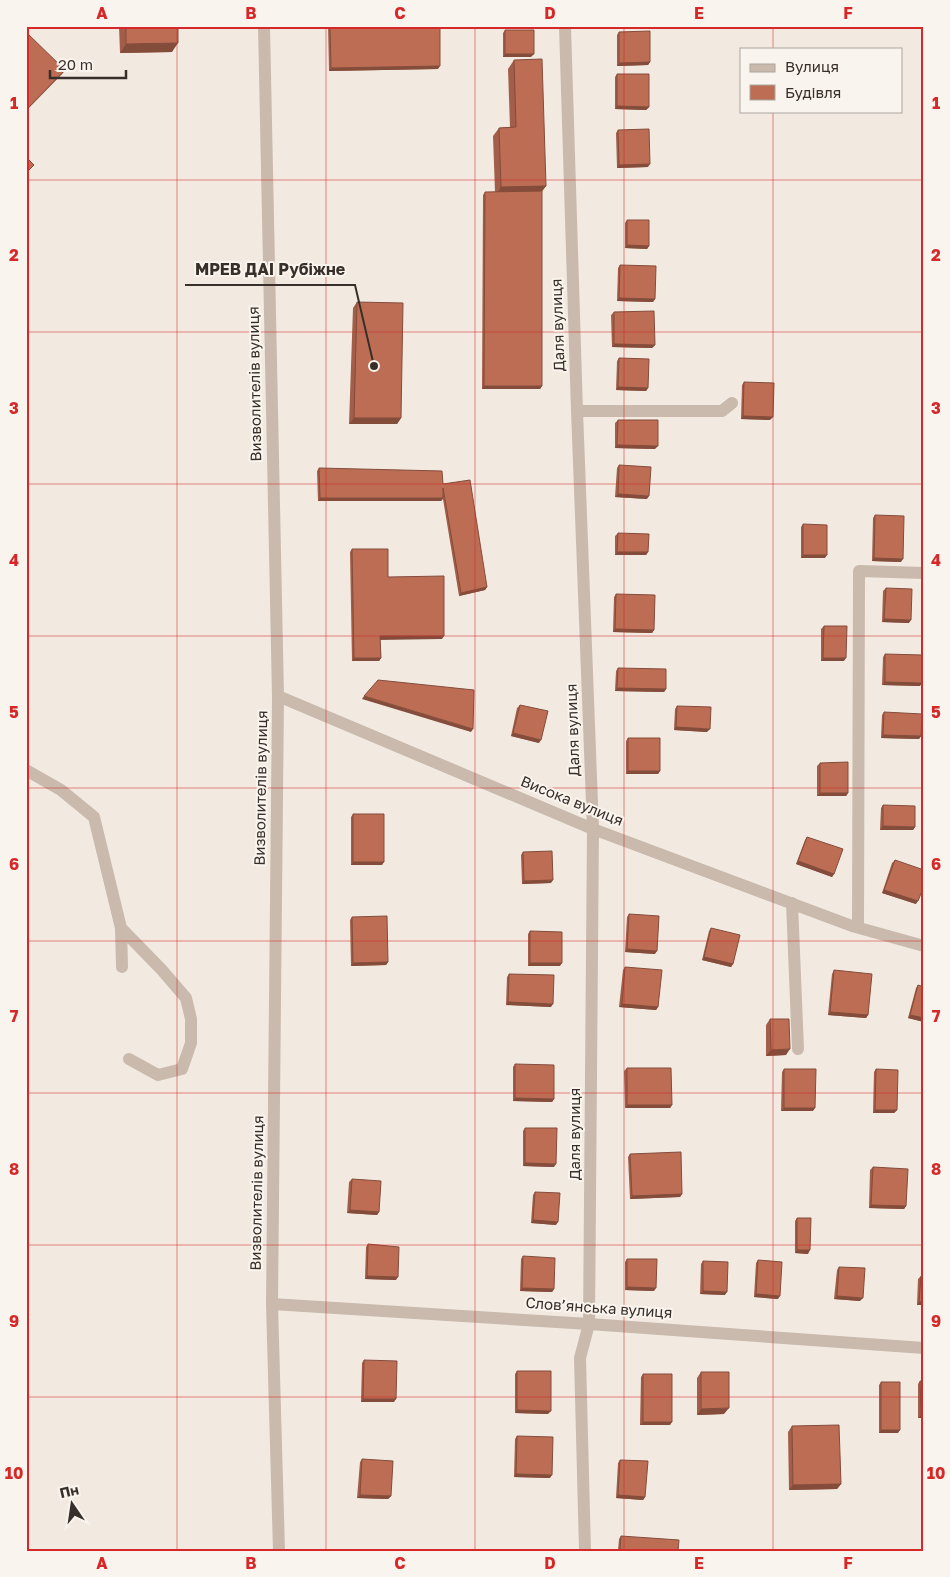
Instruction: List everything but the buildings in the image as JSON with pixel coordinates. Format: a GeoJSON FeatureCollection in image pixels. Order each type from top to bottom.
{"type":"FeatureCollection","features":[{"type":"Feature","properties":{"kind":"street","name":"Визволителів вулиця"},"geometry":{"type":"LineString","coordinates":[[264,26],[278,696],[272,1304],[279,1551]]}},
{"type":"Feature","properties":{"kind":"street","name":"Даля вулиця"},"geometry":{"type":"LineString","coordinates":[[565,26],[593,828],[589,1324],[580,1358],[585,1551]]}},
{"type":"Feature","properties":{"kind":"street"},"geometry":{"type":"LineString","coordinates":[[577,411],[722,412],[732,403]]}},
{"type":"Feature","properties":{"kind":"street"},"geometry":{"type":"LineString","coordinates":[[858,927],[859,571],[924,573]]}},
{"type":"Feature","properties":{"kind":"street","name":"Висока вулиця"},"geometry":{"type":"LineString","coordinates":[[278,696],[593,828],[858,927],[924,946]]}},
{"type":"Feature","properties":{"kind":"street"},"geometry":{"type":"LineString","coordinates":[[26,770],[61,790],[94,817],[121,928],[122,968]]}},
{"type":"Feature","properties":{"kind":"street"},"geometry":{"type":"LineString","coordinates":[[792,903],[798,1049]]}},
{"type":"Feature","properties":{"kind":"street"},"geometry":{"type":"LineString","coordinates":[[121,928],[162,969],[186,998],[191,1019],[191,1043],[182,1069],[158,1075],[128,1060]]}},
{"type":"Feature","properties":{"kind":"street","name":"Слов’янська вулиця"},"geometry":{"type":"LineString","coordinates":[[272,1304],[924,1348]]}},
{"type":"Feature","properties":{"kind":"place","name":"МРЕВ ДАІ Рубіжне"},"geometry":{"type":"Point","coordinates":[374,366]}}]}
